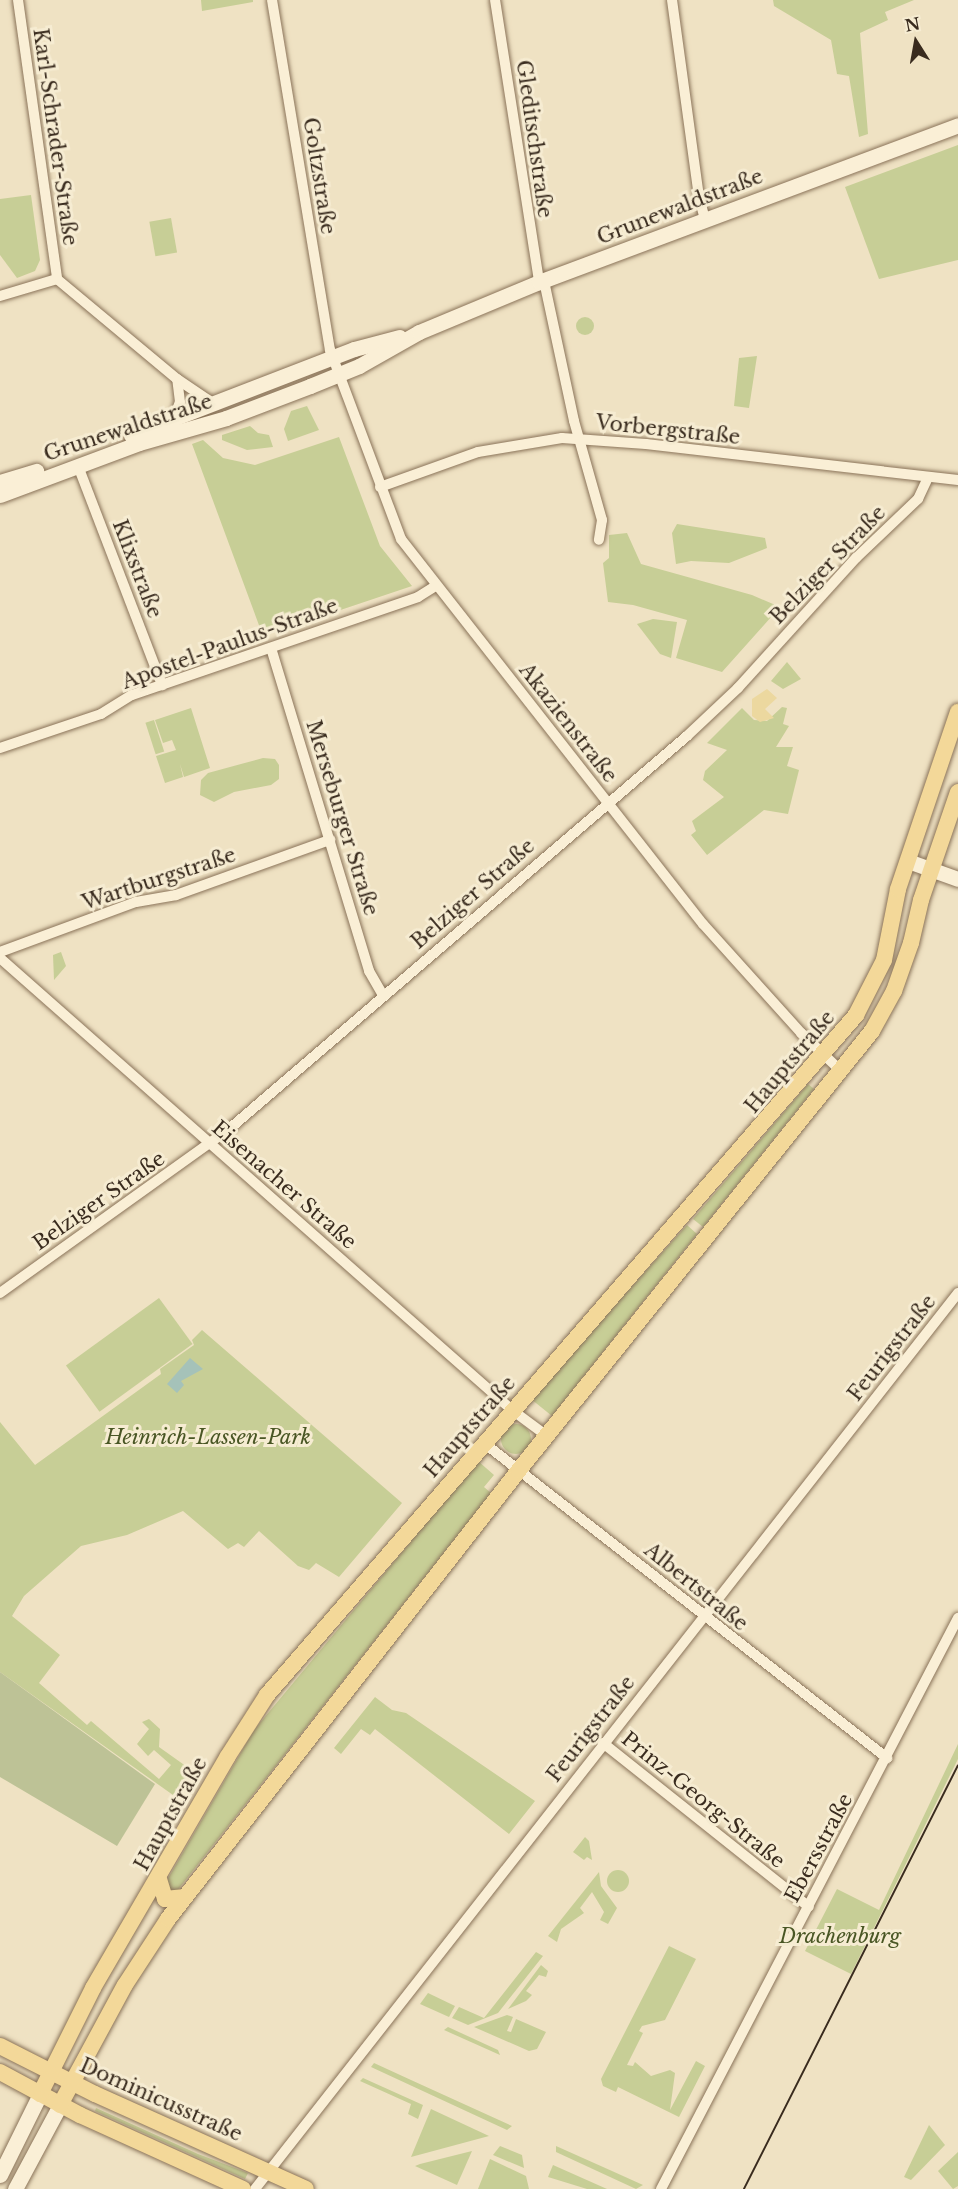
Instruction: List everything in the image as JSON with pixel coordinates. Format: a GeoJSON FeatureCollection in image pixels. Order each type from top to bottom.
{"type":"FeatureCollection","features":[{"type":"Feature","properties":{"kind":"main road","name":"Grunewaldstraße"},"geometry":{"type":"LineString","coordinates":[[0,495],[270,401],[338,374],[419,332],[541,281],[958,125]]}},
{"type":"Feature","properties":{"kind":"main road","name":"Grunewaldstraße"},"geometry":{"type":"LineString","coordinates":[[0,482],[173,420],[332,358],[419,332]]}},
{"type":"Feature","properties":{"kind":"main road","name":"Hauptstraße"},"geometry":{"type":"LineString","coordinates":[[0,2175],[93,1988],[159,1879],[228,1755],[267,1695],[856,1015],[875,982],[891,939],[898,889],[958,712]]}},
{"type":"Feature","properties":{"kind":"main road"},"geometry":{"type":"LineString","coordinates":[[15,2189],[129,1979],[168,1919],[519,1470],[872,1031],[894,991],[931,869],[958,792]]}},
{"type":"Feature","properties":{"kind":"main road"},"geometry":{"type":"LineString","coordinates":[[908,861],[958,879]]}},
{"type":"Feature","properties":{"kind":"main road"},"geometry":{"type":"LineString","coordinates":[[159,1879],[165,1899],[185,1897]]}},
{"type":"Feature","properties":{"kind":"main road"},"geometry":{"type":"LineString","coordinates":[[142,1908],[156,1904],[163,1906],[168,1919]]}},
{"type":"Feature","properties":{"kind":"main road","name":"Dominicusstraße"},"geometry":{"type":"LineString","coordinates":[[0,2046],[72,2083],[306,2189]]}},
{"type":"Feature","properties":{"kind":"main road"},"geometry":{"type":"LineString","coordinates":[[0,2072],[60,2105],[243,2189]]}},
{"type":"Feature","properties":{"kind":"street","name":"Karl-Schrader-Straße"},"geometry":{"type":"LineString","coordinates":[[18,0],[57,279]]}},
{"type":"Feature","properties":{"kind":"street","name":"Goltzstraße"},"geometry":{"type":"LineString","coordinates":[[272,0],[332,358]]}},
{"type":"Feature","properties":{"kind":"street","name":"Gleditschstraße"},"geometry":{"type":"LineString","coordinates":[[495,0],[541,281],[579,439],[602,520],[599,540]]}},
{"type":"Feature","properties":{"kind":"street"},"geometry":{"type":"LineString","coordinates":[[672,0],[705,220]]}},
{"type":"Feature","properties":{"kind":"street"},"geometry":{"type":"LineString","coordinates":[[0,296],[57,279],[177,379],[214,404]]}},
{"type":"Feature","properties":{"kind":"street","name":"Akazienstraße"},"geometry":{"type":"LineString","coordinates":[[332,358],[401,539],[703,924],[823,1055],[840,1070]]}},
{"type":"Feature","properties":{"kind":"street"},"geometry":{"type":"LineString","coordinates":[[173,420],[180,402],[177,379]]}},
{"type":"Feature","properties":{"kind":"street"},"geometry":{"type":"LineString","coordinates":[[264,386],[270,401]]}},
{"type":"Feature","properties":{"kind":"street","name":"Vorbergstraße"},"geometry":{"type":"LineString","coordinates":[[380,487],[498,447],[579,439],[958,480]]}},
{"type":"Feature","properties":{"kind":"street","name":"Klixstraße"},"geometry":{"type":"LineString","coordinates":[[78,466],[162,685]]}},
{"type":"Feature","properties":{"kind":"street","name":"Belziger Straße"},"geometry":{"type":"LineString","coordinates":[[0,1293],[210,1144],[738,688],[808,607],[918,499],[928,478]]}},
{"type":"Feature","properties":{"kind":"street","name":"Apostel-Paulus-Straße"},"geometry":{"type":"LineString","coordinates":[[0,748],[101,714],[132,695],[418,597],[437,585]]}},
{"type":"Feature","properties":{"kind":"street","name":"Merseburger Straße"},"geometry":{"type":"LineString","coordinates":[[271,648],[369,971],[383,995]]}},
{"type":"Feature","properties":{"kind":"street","name":"Wartburgstraße"},"geometry":{"type":"LineString","coordinates":[[0,952],[136,902],[176,895],[330,840]]}},
{"type":"Feature","properties":{"kind":"street","name":"Eisenacher Straße"},"geometry":{"type":"LineString","coordinates":[[0,958],[512,1410],[547,1436]]}},
{"type":"Feature","properties":{"kind":"street","name":"Feurigstraße"},"geometry":{"type":"LineString","coordinates":[[255,2189],[702,1615],[958,1293]]}},
{"type":"Feature","properties":{"kind":"street","name":"Albertstraße"},"geometry":{"type":"LineString","coordinates":[[484,1443],[887,1758]]}},
{"type":"Feature","properties":{"kind":"street","name":"Ebersstraße"},"geometry":{"type":"LineString","coordinates":[[661,2189],[958,1618]]}},
{"type":"Feature","properties":{"kind":"street","name":"Prinz-Georg-Straße"},"geometry":{"type":"LineString","coordinates":[[603,1743],[809,1907]]}},
{"type":"Feature","properties":{"kind":"green space"},"geometry":{"type":"Polygon","coordinates":[[[201,0],[253,0],[253,2],[202,11],[201,0]]]}},
{"type":"Feature","properties":{"kind":"green space"},"geometry":{"type":"Polygon","coordinates":[[[773,0],[914,0],[885,12],[888,20],[860,33],[868,134],[859,137],[849,76],[837,74],[831,40],[774,6],[773,0]]]}},
{"type":"Feature","properties":{"kind":"green space"},"geometry":{"type":"Polygon","coordinates":[[[958,145],[958,260],[879,279],[845,187],[958,145]]]}},
{"type":"Feature","properties":{"kind":"green space"},"geometry":{"type":"Polygon","coordinates":[[[31,195],[40,260],[35,271],[17,278],[0,255],[0,199],[31,195]]]}},
{"type":"Feature","properties":{"kind":"green space"},"geometry":{"type":"Polygon","coordinates":[[[171,218],[177,252],[155,256],[149,222],[171,218]]]}},
{"type":"Feature","properties":{"kind":"green space"},"geometry":{"type":"Polygon","coordinates":[[[581,317],[589,317],[594,322],[592,333],[581,335],[576,330],[576,322],[581,317]]]}},
{"type":"Feature","properties":{"kind":"green space"},"geometry":{"type":"Polygon","coordinates":[[[757,356],[749,408],[734,406],[739,358],[757,356]]]}},
{"type":"Feature","properties":{"kind":"green space"},"geometry":{"type":"Polygon","coordinates":[[[307,406],[319,430],[288,441],[284,429],[291,411],[307,406]]]}},
{"type":"Feature","properties":{"kind":"green space"},"geometry":{"type":"Polygon","coordinates":[[[250,426],[258,433],[269,435],[273,447],[247,450],[222,440],[222,435],[250,426]]]}},
{"type":"Feature","properties":{"kind":"green space"},"geometry":{"type":"Polygon","coordinates":[[[339,437],[380,546],[412,586],[263,636],[192,444],[203,440],[223,458],[255,465],[339,437]]]}},
{"type":"Feature","properties":{"kind":"green space"},"geometry":{"type":"Polygon","coordinates":[[[677,524],[765,538],[767,548],[729,563],[691,561],[676,564],[672,533],[677,524]]]}},
{"type":"Feature","properties":{"kind":"green space"},"geometry":{"type":"Polygon","coordinates":[[[627,533],[641,564],[752,595],[780,607],[722,672],[676,658],[687,620],[633,605],[608,602],[603,563],[609,558],[609,535],[627,533]]]}},
{"type":"Feature","properties":{"kind":"green space"},"geometry":{"type":"Polygon","coordinates":[[[653,619],[677,622],[671,658],[660,654],[637,624],[653,619]]]}},
{"type":"Feature","properties":{"kind":"green space"},"geometry":{"type":"Polygon","coordinates":[[[787,662],[801,679],[783,689],[771,681],[787,662]]]}},
{"type":"Feature","properties":{"kind":"green space"},"geometry":{"type":"Polygon","coordinates":[[[782,707],[787,708],[783,724],[789,726],[776,747],[793,747],[787,766],[799,770],[788,814],[764,810],[707,855],[691,835],[696,831],[692,821],[724,797],[703,780],[705,771],[727,750],[707,743],[742,708],[754,720],[767,721],[782,707]]]}},
{"type":"Feature","properties":{"kind":"green space"},"geometry":{"type":"Polygon","coordinates":[[[191,708],[210,768],[184,777],[180,764],[183,777],[165,783],[156,756],[176,750],[172,740],[163,743],[155,720],[191,708]]]}},
{"type":"Feature","properties":{"kind":"green space"},"geometry":{"type":"Polygon","coordinates":[[[154,720],[164,751],[156,754],[145,723],[154,720]]]}},
{"type":"Feature","properties":{"kind":"green space"},"geometry":{"type":"Polygon","coordinates":[[[263,758],[275,759],[279,765],[279,779],[271,785],[234,792],[214,802],[200,795],[201,780],[208,773],[263,758]]]}},
{"type":"Feature","properties":{"kind":"green space"},"geometry":{"type":"Polygon","coordinates":[[[61,952],[66,966],[54,980],[53,955],[61,952]]]}},
{"type":"Feature","properties":{"kind":"green space"},"geometry":{"type":"Polygon","coordinates":[[[808,1084],[814,1089],[703,1227],[693,1219],[808,1084]]]}},
{"type":"Feature","properties":{"kind":"green space"},"geometry":{"type":"Polygon","coordinates":[[[687,1225],[697,1234],[552,1416],[531,1399],[687,1225]]]}},
{"type":"Feature","properties":{"kind":"green space"},"geometry":{"type":"Polygon","coordinates":[[[159,1298],[193,1344],[99,1412],[66,1366],[159,1298]]]}},
{"type":"Feature","properties":{"kind":"green space","name":"Heinrich-Lassen-Park"},"geometry":{"type":"Polygon","coordinates":[[[202,1330],[402,1503],[339,1577],[316,1563],[309,1570],[298,1566],[259,1531],[244,1547],[238,1543],[228,1549],[183,1511],[127,1535],[81,1546],[24,1596],[12,1616],[60,1655],[39,1683],[87,1725],[91,1721],[159,1779],[171,1765],[154,1750],[148,1756],[137,1744],[149,1729],[142,1722],[149,1719],[160,1729],[159,1747],[197,1774],[186,1792],[179,1788],[173,1795],[0,1672],[0,1422],[35,1465],[161,1374],[160,1369],[194,1345],[192,1340],[202,1330]]]}},
{"type":"Feature","properties":{"kind":"green space"},"geometry":{"type":"Polygon","coordinates":[[[516,1424],[527,1428],[531,1439],[527,1450],[516,1454],[505,1450],[501,1439],[505,1428],[516,1424]]]}},
{"type":"Feature","properties":{"kind":"green space"},"geometry":{"type":"Polygon","coordinates":[[[478,1461],[494,1475],[484,1487],[491,1493],[173,1896],[167,1880],[254,1730],[478,1461]]]}},
{"type":"Feature","properties":{"kind":"green space"},"geometry":{"type":"Polygon","coordinates":[[[0,1672],[155,1784],[117,1846],[0,1777],[0,1672]]]}},
{"type":"Feature","properties":{"kind":"green space"},"geometry":{"type":"Polygon","coordinates":[[[375,1697],[392,1710],[406,1713],[535,1801],[509,1834],[375,1729],[370,1735],[361,1729],[341,1754],[334,1748],[375,1697]]]}},
{"type":"Feature","properties":{"kind":"green space","name":"Drachenburg"},"geometry":{"type":"Polygon","coordinates":[[[958,1744],[958,1759],[851,1974],[805,1951],[837,1889],[879,1910],[958,1744]]]}},
{"type":"Feature","properties":{"kind":"green space"},"geometry":{"type":"Polygon","coordinates":[[[585,1837],[589,1841],[592,1860],[587,1857],[584,1860],[573,1852],[585,1837]]]}},
{"type":"Feature","properties":{"kind":"green space"},"geometry":{"type":"Polygon","coordinates":[[[614,1870],[622,1870],[629,1877],[629,1885],[622,1892],[614,1892],[607,1885],[607,1877],[614,1870]]]}},
{"type":"Feature","properties":{"kind":"green space"},"geometry":{"type":"Polygon","coordinates":[[[599,1872],[601,1886],[617,1908],[608,1924],[600,1920],[604,1912],[592,1892],[580,1908],[584,1913],[561,1929],[557,1942],[548,1936],[599,1872]]]}},
{"type":"Feature","properties":{"kind":"green space"},"geometry":{"type":"Polygon","coordinates":[[[669,1946],[696,1959],[665,2020],[642,2026],[639,2031],[643,2033],[627,2065],[633,2066],[635,2062],[651,2076],[670,2070],[675,2073],[670,2110],[696,2061],[705,2066],[679,2117],[618,2087],[616,2092],[603,2086],[601,2079],[669,1946]]]}},
{"type":"Feature","properties":{"kind":"green space"},"geometry":{"type":"Polygon","coordinates":[[[536,1952],[543,1956],[498,2013],[468,2025],[452,2018],[459,2007],[484,2018],[536,1952]]]}},
{"type":"Feature","properties":{"kind":"green space"},"geometry":{"type":"Polygon","coordinates":[[[541,1965],[548,1971],[546,1977],[539,1975],[526,1991],[532,1995],[526,2001],[508,2009],[541,1965]]]}},
{"type":"Feature","properties":{"kind":"green space"},"geometry":{"type":"Polygon","coordinates":[[[428,1993],[455,2006],[449,2017],[420,2004],[428,1993]]]}},
{"type":"Feature","properties":{"kind":"green space"},"geometry":{"type":"Polygon","coordinates":[[[507,2015],[513,2017],[507,2031],[511,2032],[516,2019],[546,2032],[537,2049],[529,2051],[474,2027],[507,2015]]]}},
{"type":"Feature","properties":{"kind":"green space"},"geometry":{"type":"Polygon","coordinates":[[[448,2027],[498,2050],[500,2055],[444,2030],[448,2027]]]}},
{"type":"Feature","properties":{"kind":"green space"},"geometry":{"type":"Polygon","coordinates":[[[374,2063],[512,2126],[507,2130],[371,2067],[374,2063]]]}},
{"type":"Feature","properties":{"kind":"green space"},"geometry":{"type":"Polygon","coordinates":[[[363,2078],[423,2105],[418,2119],[408,2114],[411,2104],[360,2081],[363,2078]]]}},
{"type":"Feature","properties":{"kind":"green space"},"geometry":{"type":"Polygon","coordinates":[[[96,2108],[198,2154],[248,2173],[245,2179],[95,2111],[96,2108]]]}},
{"type":"Feature","properties":{"kind":"green space"},"geometry":{"type":"Polygon","coordinates":[[[431,2109],[489,2136],[411,2157],[431,2109]]]}},
{"type":"Feature","properties":{"kind":"green space"},"geometry":{"type":"Polygon","coordinates":[[[929,2125],[945,2145],[911,2180],[904,2177],[929,2125]]]}},
{"type":"Feature","properties":{"kind":"green space"},"geometry":{"type":"Polygon","coordinates":[[[500,2146],[522,2155],[524,2168],[493,2155],[500,2146]]]}},
{"type":"Feature","properties":{"kind":"green space"},"geometry":{"type":"Polygon","coordinates":[[[556,2146],[643,2185],[636,2189],[556,2152],[556,2146]]]}},
{"type":"Feature","properties":{"kind":"green space"},"geometry":{"type":"Polygon","coordinates":[[[472,2151],[457,2185],[415,2166],[420,2164],[472,2151]]]}},
{"type":"Feature","properties":{"kind":"green space"},"geometry":{"type":"Polygon","coordinates":[[[958,2152],[958,2186],[953,2189],[938,2171],[958,2152]]]}},
{"type":"Feature","properties":{"kind":"green space"},"geometry":{"type":"Polygon","coordinates":[[[490,2159],[526,2176],[529,2189],[478,2189],[490,2159]]]}},
{"type":"Feature","properties":{"kind":"green space"},"geometry":{"type":"Polygon","coordinates":[[[553,2165],[607,2189],[587,2189],[548,2177],[553,2165]]]}},
{"type":"Feature","properties":{"kind":"sand"},"geometry":{"type":"Polygon","coordinates":[[[767,689],[777,698],[765,709],[774,718],[760,722],[752,716],[752,699],[767,689]]]}},
{"type":"Feature","properties":{"kind":"water"},"geometry":{"type":"Polygon","coordinates":[[[190,1358],[203,1369],[181,1381],[184,1385],[177,1393],[167,1384],[190,1358]]]}},
{"type":"Feature","properties":{"kind":"tram line"},"geometry":{"type":"LineString","coordinates":[[744,2189],[958,1766]]}}]}
